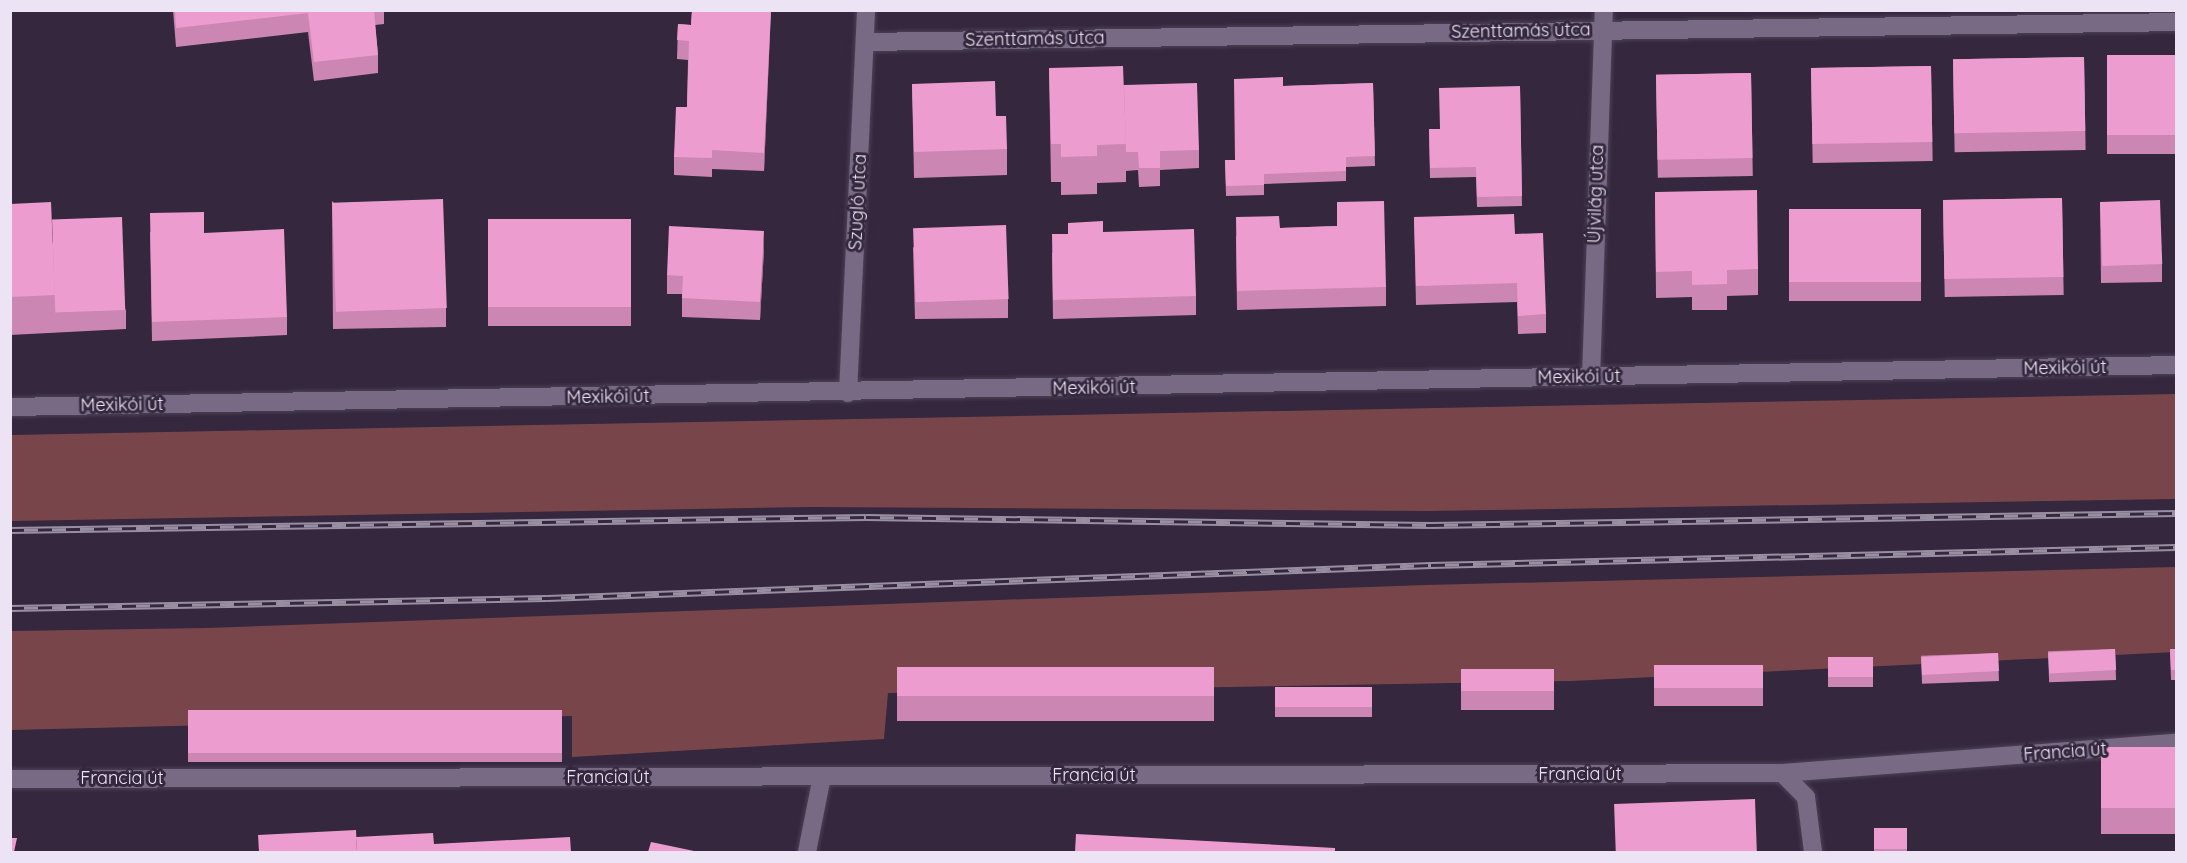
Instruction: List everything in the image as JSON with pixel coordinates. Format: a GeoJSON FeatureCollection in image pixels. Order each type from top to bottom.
{"type":"FeatureCollection","features":[{"type":"Feature","properties":{"kind":"street","name":"Szugló utca"},"geometry":{"type":"LineString","coordinates":[[849,393],[866,10]]}},
{"type":"Feature","properties":{"kind":"street","name":"Újvilág utca"},"geometry":{"type":"LineString","coordinates":[[1591,377],[1604,10]]}},
{"type":"Feature","properties":{"kind":"street","name":"Szenttamás utca"},"geometry":{"type":"LineString","coordinates":[[865,42],[2176,22]]}},
{"type":"Feature","properties":{"kind":"street","name":"Mexikói út"},"geometry":{"type":"LineString","coordinates":[[10,407],[849,393],[2176,365]]}},
{"type":"Feature","properties":{"kind":"street","name":"Francia út"},"geometry":{"type":"LineString","coordinates":[[10,779],[1782,773],[2176,743]]}},
{"type":"Feature","properties":{"kind":"street"},"geometry":{"type":"LineString","coordinates":[[1782,773],[1806,797],[1813,852]]}},
{"type":"Feature","properties":{"kind":"street"},"geometry":{"type":"LineString","coordinates":[[807,852],[822,776]]}},
{"type":"Feature","properties":{"kind":"shaded area"},"geometry":{"type":"Polygon","coordinates":[[[2176,394],[2176,499],[1428,511],[812,507],[11,521],[11,435],[2176,394]]]}},
{"type":"Feature","properties":{"kind":"shaded area"},"geometry":{"type":"Polygon","coordinates":[[[2176,567],[2176,652],[1570,681],[888,693],[884,739],[572,757],[572,716],[11,730],[10,631],[207,628],[1425,585],[2176,567]]]}},
{"type":"Feature","properties":{"kind":"building"},"geometry":{"type":"Polygon","coordinates":[[[175,10],[374,10],[378,55],[314,62],[308,13],[176,28],[175,10]]]}},
{"type":"Feature","properties":{"kind":"building"},"geometry":{"type":"Polygon","coordinates":[[[692,10],[771,10],[764,153],[712,150],[712,158],[674,157],[676,107],[687,107],[689,41],[677,40],[678,24],[691,25],[692,10]]]}},
{"type":"Feature","properties":{"kind":"building"},"geometry":{"type":"Polygon","coordinates":[[[2107,55],[2176,55],[2176,135],[2107,135],[2107,55]]]}},
{"type":"Feature","properties":{"kind":"building"},"geometry":{"type":"Polygon","coordinates":[[[2084,57],[2085,131],[1954,133],[1953,59],[2084,57]]]}},
{"type":"Feature","properties":{"kind":"building"},"geometry":{"type":"Polygon","coordinates":[[[1123,66],[1126,144],[1097,145],[1097,156],[1061,157],[1061,144],[1051,144],[1049,68],[1123,66]]]}},
{"type":"Feature","properties":{"kind":"building"},"geometry":{"type":"Polygon","coordinates":[[[1931,66],[1932,142],[1812,144],[1811,68],[1931,66]]]}},
{"type":"Feature","properties":{"kind":"building"},"geometry":{"type":"Polygon","coordinates":[[[1751,73],[1752,158],[1657,160],[1656,75],[1751,73]]]}},
{"type":"Feature","properties":{"kind":"building"},"geometry":{"type":"Polygon","coordinates":[[[1283,77],[1283,86],[1373,83],[1375,156],[1346,157],[1346,171],[1264,174],[1264,185],[1226,186],[1225,160],[1235,160],[1234,79],[1283,77]]]}},
{"type":"Feature","properties":{"kind":"building"},"geometry":{"type":"Polygon","coordinates":[[[995,81],[996,116],[1006,116],[1007,149],[914,152],[912,84],[995,81]]]}},
{"type":"Feature","properties":{"kind":"building"},"geometry":{"type":"Polygon","coordinates":[[[1197,83],[1199,150],[1160,151],[1160,168],[1139,168],[1138,152],[1126,152],[1124,85],[1197,83]]]}},
{"type":"Feature","properties":{"kind":"building"},"geometry":{"type":"Polygon","coordinates":[[[1520,86],[1522,196],[1477,197],[1476,167],[1430,168],[1429,129],[1440,129],[1439,88],[1520,86]]]}},
{"type":"Feature","properties":{"kind":"building"},"geometry":{"type":"Polygon","coordinates":[[[1757,190],[1758,269],[1727,270],[1727,284],[1692,285],[1692,271],[1656,272],[1655,192],[1757,190]]]}},
{"type":"Feature","properties":{"kind":"building"},"geometry":{"type":"Polygon","coordinates":[[[2062,198],[2063,277],[1944,279],[1943,200],[2062,198]]]}},
{"type":"Feature","properties":{"kind":"building"},"geometry":{"type":"Polygon","coordinates":[[[443,199],[447,308],[336,312],[332,203],[443,199]]]}},
{"type":"Feature","properties":{"kind":"building"},"geometry":{"type":"Polygon","coordinates":[[[2160,200],[2162,264],[2102,266],[2100,202],[2160,200]]]}},
{"type":"Feature","properties":{"kind":"building"},"geometry":{"type":"Polygon","coordinates":[[[1384,201],[1386,287],[1237,291],[1236,217],[1279,216],[1280,228],[1337,226],[1337,202],[1384,201]]]}},
{"type":"Feature","properties":{"kind":"building"},"geometry":{"type":"Polygon","coordinates":[[[51,202],[55,295],[10,297],[12,250],[10,250],[10,204],[51,202]]]}},
{"type":"Feature","properties":{"kind":"building"},"geometry":{"type":"Polygon","coordinates":[[[1789,209],[1921,209],[1921,282],[1789,282],[1789,209]]]}},
{"type":"Feature","properties":{"kind":"building"},"geometry":{"type":"Polygon","coordinates":[[[204,212],[204,233],[284,229],[287,317],[152,322],[150,213],[204,212]]]}},
{"type":"Feature","properties":{"kind":"building"},"geometry":{"type":"Polygon","coordinates":[[[1514,214],[1515,234],[1543,233],[1546,314],[1518,316],[1517,283],[1416,286],[1414,217],[1514,214]]]}},
{"type":"Feature","properties":{"kind":"building"},"geometry":{"type":"Polygon","coordinates":[[[122,217],[125,310],[55,312],[52,219],[122,217]]]}},
{"type":"Feature","properties":{"kind":"building"},"geometry":{"type":"Polygon","coordinates":[[[488,219],[631,219],[631,307],[488,307],[488,219]]]}},
{"type":"Feature","properties":{"kind":"building"},"geometry":{"type":"Polygon","coordinates":[[[1103,221],[1103,232],[1194,229],[1196,296],[1053,300],[1052,234],[1068,234],[1068,223],[1103,221]]]}},
{"type":"Feature","properties":{"kind":"building"},"geometry":{"type":"Polygon","coordinates":[[[1006,225],[1009,299],[916,302],[913,228],[1006,225]]]}},
{"type":"Feature","properties":{"kind":"building"},"geometry":{"type":"Polygon","coordinates":[[[669,226],[764,231],[760,302],[682,298],[683,276],[667,275],[669,226]]]}},
{"type":"Feature","properties":{"kind":"building"},"geometry":{"type":"Polygon","coordinates":[[[2115,649],[2116,670],[2049,673],[2048,653],[2115,649]]]}},
{"type":"Feature","properties":{"kind":"building"},"geometry":{"type":"Polygon","coordinates":[[[2170,649],[2176,649],[2176,670],[2171,670],[2170,649]]]}},
{"type":"Feature","properties":{"kind":"building"},"geometry":{"type":"Polygon","coordinates":[[[1998,653],[1999,671],[1922,675],[1921,657],[1998,653]]]}},
{"type":"Feature","properties":{"kind":"building"},"geometry":{"type":"Polygon","coordinates":[[[1828,657],[1873,657],[1873,677],[1828,677],[1828,657]]]}},
{"type":"Feature","properties":{"kind":"building"},"geometry":{"type":"Polygon","coordinates":[[[1654,665],[1763,665],[1763,688],[1654,688],[1654,665]]]}},
{"type":"Feature","properties":{"kind":"building"},"geometry":{"type":"Polygon","coordinates":[[[897,667],[1214,667],[1214,696],[897,696],[897,667]]]}},
{"type":"Feature","properties":{"kind":"building"},"geometry":{"type":"Polygon","coordinates":[[[1461,669],[1554,669],[1554,691],[1461,691],[1461,669]]]}},
{"type":"Feature","properties":{"kind":"building"},"geometry":{"type":"Polygon","coordinates":[[[1275,687],[1372,687],[1372,707],[1275,707],[1275,687]]]}},
{"type":"Feature","properties":{"kind":"building"},"geometry":{"type":"Polygon","coordinates":[[[188,710],[562,710],[562,753],[188,753],[188,710]]]}},
{"type":"Feature","properties":{"kind":"building"},"geometry":{"type":"Polygon","coordinates":[[[2101,747],[2176,747],[2176,808],[2101,808],[2101,747]]]}},
{"type":"Feature","properties":{"kind":"building"},"geometry":{"type":"Polygon","coordinates":[[[1755,799],[1757,852],[1616,852],[1614,804],[1755,799]]]}},
{"type":"Feature","properties":{"kind":"building"},"geometry":{"type":"Polygon","coordinates":[[[1874,828],[1907,828],[1907,849],[1874,849],[1874,828]]]}},
{"type":"Feature","properties":{"kind":"building"},"geometry":{"type":"Polygon","coordinates":[[[356,830],[357,852],[259,852],[258,835],[356,830]]]}},
{"type":"Feature","properties":{"kind":"building"},"geometry":{"type":"Polygon","coordinates":[[[433,833],[434,844],[570,837],[571,852],[357,852],[356,837],[433,833]]]}},
{"type":"Feature","properties":{"kind":"building"},"geometry":{"type":"Polygon","coordinates":[[[1076,834],[1335,848],[1335,852],[1075,852],[1076,834]]]}},
{"type":"Feature","properties":{"kind":"building"},"geometry":{"type":"Polygon","coordinates":[[[10,838],[17,838],[14,852],[10,852],[10,838]]]}},
{"type":"Feature","properties":{"kind":"building"},"geometry":{"type":"Polygon","coordinates":[[[651,842],[699,852],[648,852],[651,842]]]}},
{"type":"Feature","properties":{"kind":"railway"},"geometry":{"type":"LineString","coordinates":[[10,530],[866,517],[1430,525],[2176,513]]}},
{"type":"Feature","properties":{"kind":"railway"},"geometry":{"type":"LineString","coordinates":[[10,608],[547,598],[1431,565],[2176,547]]}}]}
